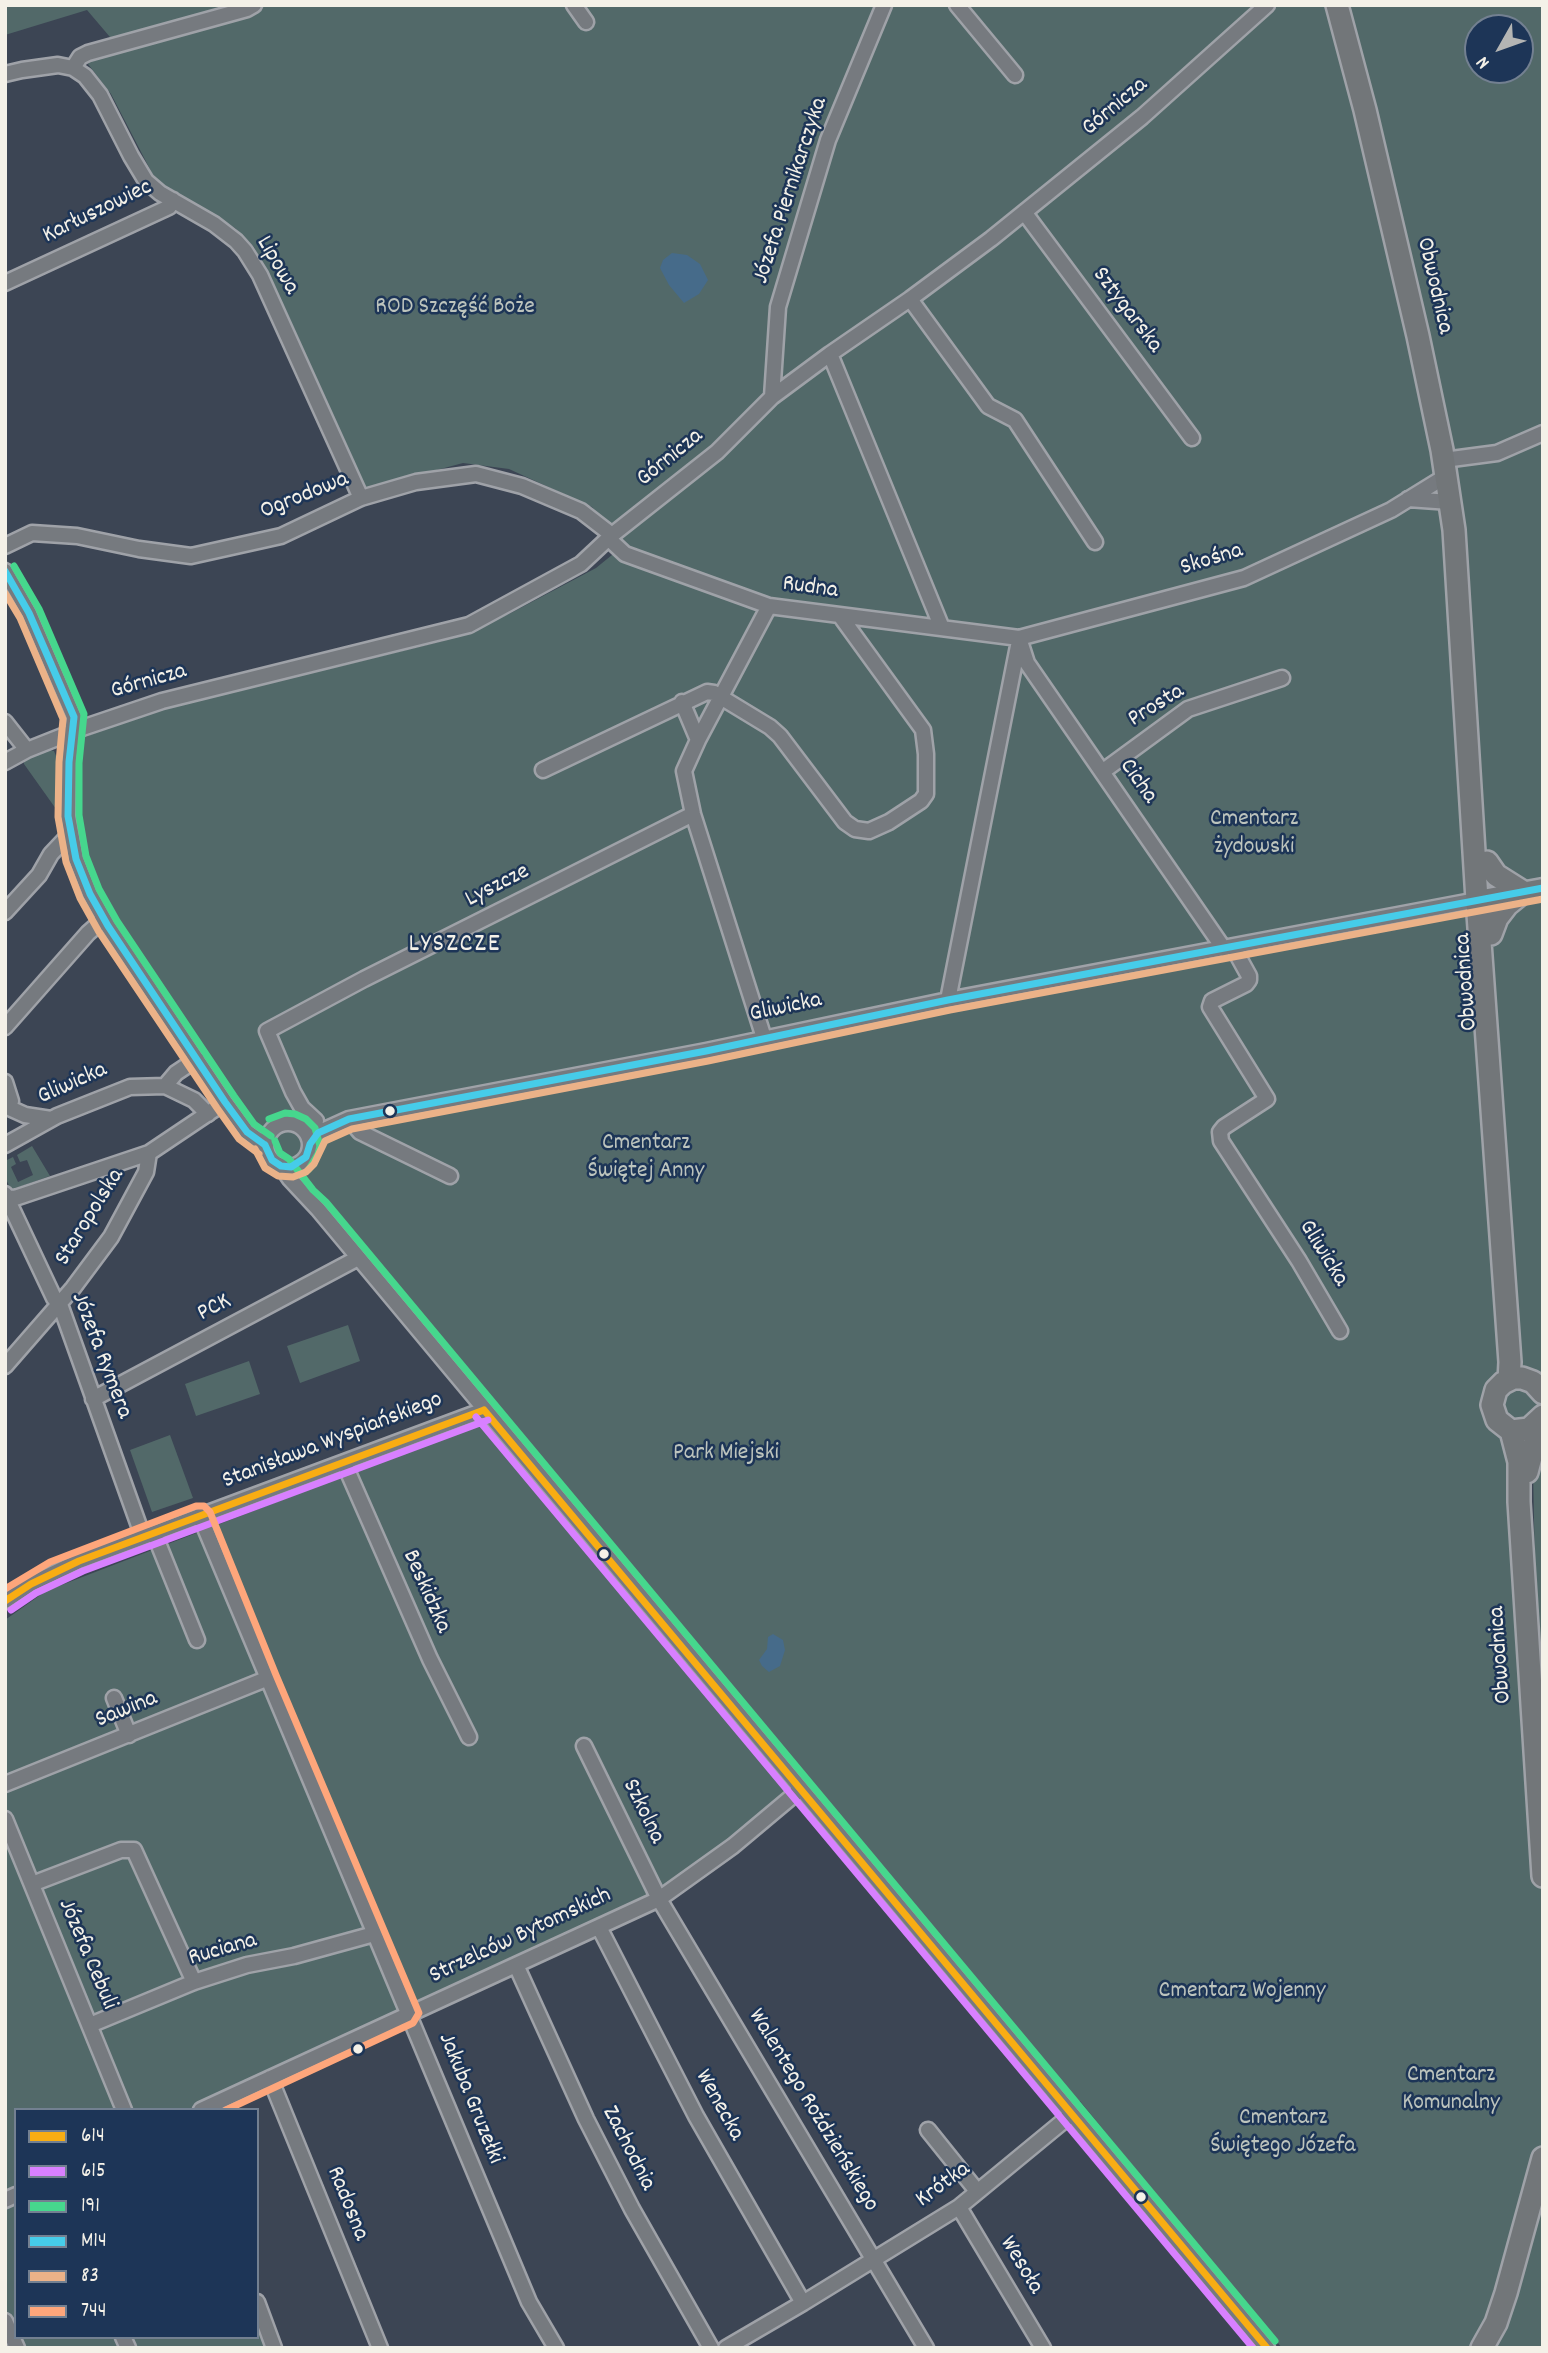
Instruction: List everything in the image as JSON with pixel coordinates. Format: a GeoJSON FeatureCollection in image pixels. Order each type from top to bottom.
{"type":"FeatureCollection","features":[{"type":"Feature","properties":{"kind":"highway","name":"Obwodnica"},"geometry":{"type":"LineString","coordinates":[[1337,5],[1409,296],[1450,502],[1483,899],[1510,1362],[1517,1379]]}},
{"type":"Feature","properties":{"kind":"highway","name":"Obwodnica"},"geometry":{"type":"LineString","coordinates":[[1458,582],[1475,699],[1488,862],[1483,899],[1491,934],[1501,1080],[1501,1142],[1517,1379]]}},
{"type":"Feature","properties":{"kind":"highway"},"geometry":{"type":"LineString","coordinates":[[1488,862],[1496,875],[1533,890]]}},
{"type":"Feature","properties":{"kind":"highway"},"geometry":{"type":"LineString","coordinates":[[1491,934],[1497,918],[1507,905],[1533,890]]}},
{"type":"Feature","properties":{"kind":"highway"},"geometry":{"type":"LineString","coordinates":[[1531,1427],[1497,1420],[1492,1405],[1496,1390],[1517,1379],[1533,1382],[1543,1393]]}},
{"type":"Feature","properties":{"kind":"highway","name":"Obwodnica"},"geometry":{"type":"LineString","coordinates":[[1531,1427],[1535,1442],[1527,1472],[1527,1539],[1543,1792]]}},
{"type":"Feature","properties":{"kind":"highway","name":"Obwodnica"},"geometry":{"type":"LineString","coordinates":[[1531,1427],[1519,1462],[1518,1502],[1543,1876]]}},
{"type":"Feature","properties":{"kind":"highway"},"geometry":{"type":"LineString","coordinates":[[1482,2348],[1496,2323],[1543,2158]]}},
{"type":"Feature","properties":{"kind":"highway"},"geometry":{"type":"LineString","coordinates":[[1465,2348],[1520,2241]]}},
{"type":"Feature","properties":{"kind":"main road","name":"Gliwicka"},"geometry":{"type":"LineString","coordinates":[[1483,899],[1533,890]]}},
{"type":"Feature","properties":{"kind":"street"},"geometry":{"type":"LineString","coordinates":[[5,74],[58,65],[73,68],[80,57],[88,53],[254,5]]}},
{"type":"Feature","properties":{"kind":"street"},"geometry":{"type":"LineString","coordinates":[[574,5],[586,22]]}},
{"type":"Feature","properties":{"kind":"street","name":"Józefa Piernikarczyka"},"geometry":{"type":"LineString","coordinates":[[772,397],[778,307],[828,140],[884,5]]}},
{"type":"Feature","properties":{"kind":"street"},"geometry":{"type":"LineString","coordinates":[[957,5],[1015,75]]}},
{"type":"Feature","properties":{"kind":"street","name":"Górnicza"},"geometry":{"type":"LineString","coordinates":[[5,762],[73,732],[162,701],[468,625],[582,564],[610,537],[717,452],[772,397],[910,299],[1024,212],[1142,117],[1267,5]]}},
{"type":"Feature","properties":{"kind":"street","name":"Lipowa"},"geometry":{"type":"LineString","coordinates":[[73,68],[93,84],[142,176],[152,187],[236,241],[251,259],[361,498]]}},
{"type":"Feature","properties":{"kind":"street","name":"Karłuszowiec"},"geometry":{"type":"LineString","coordinates":[[5,283],[169,207],[173,200]]}},
{"type":"Feature","properties":{"kind":"street","name":"Sztygarska"},"geometry":{"type":"LineString","coordinates":[[1024,212],[1192,438]]}},
{"type":"Feature","properties":{"kind":"street"},"geometry":{"type":"LineString","coordinates":[[910,299],[988,406],[1015,420],[1095,542]]}},
{"type":"Feature","properties":{"kind":"street"},"geometry":{"type":"LineString","coordinates":[[830,354],[942,628]]}},
{"type":"Feature","properties":{"kind":"street","name":"Skośna"},"geometry":{"type":"LineString","coordinates":[[1019,638],[1244,578],[1391,510],[1445,468],[1497,453],[1543,433]]}},
{"type":"Feature","properties":{"kind":"street","name":"Ogrodowa"},"geometry":{"type":"LineString","coordinates":[[5,546],[32,533],[77,536],[191,556],[281,536],[361,498],[416,482],[476,474],[522,486],[581,511],[610,537]]}},
{"type":"Feature","properties":{"kind":"street"},"geometry":{"type":"LineString","coordinates":[[1408,499],[1450,502]]}},
{"type":"Feature","properties":{"kind":"street","name":"Rudna"},"geometry":{"type":"LineString","coordinates":[[610,537],[625,554],[769,606],[1019,638]]}},
{"type":"Feature","properties":{"kind":"street"},"geometry":{"type":"LineString","coordinates":[[5,571],[29,613],[73,713],[68,783],[70,834],[76,859],[90,894],[225,1102],[247,1132],[265,1145],[272,1160],[281,1166],[1267,2348]]}},
{"type":"Feature","properties":{"kind":"street"},"geometry":{"type":"LineString","coordinates":[[764,1038],[693,814],[684,771],[769,606]]}},
{"type":"Feature","properties":{"kind":"street"},"geometry":{"type":"LineString","coordinates":[[543,770],[708,692],[770,727],[780,736],[832,807],[855,829],[869,831],[878,828],[924,798],[928,785],[923,730],[841,617]]}},
{"type":"Feature","properties":{"kind":"street"},"geometry":{"type":"LineString","coordinates":[[948,1000],[1017,662],[1019,638]]}},
{"type":"Feature","properties":{"kind":"street","name":"Cicha"},"geometry":{"type":"LineString","coordinates":[[1019,638],[1027,663],[1228,948]]}},
{"type":"Feature","properties":{"kind":"street","name":"Prosta"},"geometry":{"type":"LineString","coordinates":[[1102,772],[1188,709],[1282,678]]}},
{"type":"Feature","properties":{"kind":"street"},"geometry":{"type":"LineString","coordinates":[[682,702],[698,740]]}},
{"type":"Feature","properties":{"kind":"street"},"geometry":{"type":"LineString","coordinates":[[5,722],[27,750]]}},
{"type":"Feature","properties":{"kind":"street","name":"Lyszcze"},"geometry":{"type":"LineString","coordinates":[[316,1121],[302,1108],[293,1092],[267,1031],[364,979],[693,814]]}},
{"type":"Feature","properties":{"kind":"street"},"geometry":{"type":"LineString","coordinates":[[5,912],[39,875],[70,834]]}},
{"type":"Feature","properties":{"kind":"street"},"geometry":{"type":"LineString","coordinates":[[46,863],[62,857],[76,859]]}},
{"type":"Feature","properties":{"kind":"street","name":"Gliwicka"},"geometry":{"type":"LineString","coordinates":[[310,1144],[318,1133],[348,1119],[948,1000],[1483,899]]}},
{"type":"Feature","properties":{"kind":"street"},"geometry":{"type":"LineString","coordinates":[[5,1027],[88,933],[104,919]]}},
{"type":"Feature","properties":{"kind":"street","name":"Gliwicka"},"geometry":{"type":"LineString","coordinates":[[1228,948],[1249,976],[1249,980],[1212,1001],[1210,1007],[1267,1098],[1224,1127],[1220,1132],[1221,1141],[1340,1331]]}},
{"type":"Feature","properties":{"kind":"street"},"geometry":{"type":"LineString","coordinates":[[164,1086],[176,1073],[197,1059]]}},
{"type":"Feature","properties":{"kind":"street"},"geometry":{"type":"LineString","coordinates":[[5,1083],[11,1101],[7,1107],[25,1115],[51,1119]]}},
{"type":"Feature","properties":{"kind":"street","name":"Gliwicka"},"geometry":{"type":"LineString","coordinates":[[5,1145],[51,1119],[130,1087],[164,1086],[194,1100],[208,1114]]}},
{"type":"Feature","properties":{"kind":"street"},"geometry":{"type":"LineString","coordinates":[[6,1196],[15,1198],[149,1153],[225,1102]]}},
{"type":"Feature","properties":{"kind":"street"},"geometry":{"type":"LineString","coordinates":[[238,1118],[274,1129]]}},
{"type":"Feature","properties":{"kind":"street"},"geometry":{"type":"LineString","coordinates":[[348,1119],[360,1132],[450,1176]]}},
{"type":"Feature","properties":{"kind":"street","name":"Gliwicka"},"geometry":{"type":"LineString","coordinates":[[300,1127],[316,1121],[348,1119]]}},
{"type":"Feature","properties":{"kind":"street"},"geometry":{"type":"LineString","coordinates":[[265,1145],[274,1129],[287,1123],[300,1127],[310,1144],[306,1157],[291,1167],[281,1166]]}},
{"type":"Feature","properties":{"kind":"street","name":"Staropolska"},"geometry":{"type":"LineString","coordinates":[[5,1366],[73,1288],[119,1224],[146,1172],[149,1153]]}},
{"type":"Feature","properties":{"kind":"street"},"geometry":{"type":"LineString","coordinates":[[300,1163],[303,1183],[317,1209]]}},
{"type":"Feature","properties":{"kind":"street","name":"Józefa Rymera"},"geometry":{"type":"LineString","coordinates":[[6,1196],[59,1304],[93,1399],[148,1535],[197,1640]]}},
{"type":"Feature","properties":{"kind":"street","name":"PCK"},"geometry":{"type":"LineString","coordinates":[[93,1399],[358,1258]]}},
{"type":"Feature","properties":{"kind":"street","name":"Stanisława Wyspiańskiego"},"geometry":{"type":"LineString","coordinates":[[5,1601],[55,1571],[484,1410]]}},
{"type":"Feature","properties":{"kind":"street","name":"Beskidzka"},"geometry":{"type":"LineString","coordinates":[[344,1463],[430,1659],[469,1737]]}},
{"type":"Feature","properties":{"kind":"street","name":"Jakuba Gruzełki"},"geometry":{"type":"LineString","coordinates":[[200,1516],[529,2302],[556,2348]]}},
{"type":"Feature","properties":{"kind":"street","name":"Sawina"},"geometry":{"type":"LineString","coordinates":[[5,1784],[266,1679]]}},
{"type":"Feature","properties":{"kind":"street"},"geometry":{"type":"LineString","coordinates":[[114,1698],[128,1735]]}},
{"type":"Feature","properties":{"kind":"street","name":"Szkolna"},"geometry":{"type":"LineString","coordinates":[[584,1746],[660,1899]]}},
{"type":"Feature","properties":{"kind":"street","name":"Strzelców Bytomskich"},"geometry":{"type":"LineString","coordinates":[[205,2108],[660,1899],[733,1846],[801,1789]]}},
{"type":"Feature","properties":{"kind":"street","name":"Józefa Cebuli"},"geometry":{"type":"LineString","coordinates":[[5,1819],[123,2108]]}},
{"type":"Feature","properties":{"kind":"street"},"geometry":{"type":"LineString","coordinates":[[32,1884],[121,1850],[134,1850],[194,1982]]}},
{"type":"Feature","properties":{"kind":"street","name":"Walentego Roździeńskiego"},"geometry":{"type":"LineString","coordinates":[[660,1899],[926,2348]]}},
{"type":"Feature","properties":{"kind":"street","name":"Wenecka"},"geometry":{"type":"LineString","coordinates":[[599,1927],[696,2116],[803,2303]]}},
{"type":"Feature","properties":{"kind":"street","name":"Ruciana"},"geometry":{"type":"LineString","coordinates":[[90,2025],[194,1982],[247,1965],[295,1956],[374,1934]]}},
{"type":"Feature","properties":{"kind":"street","name":"Zachodnia"},"geometry":{"type":"LineString","coordinates":[[516,1965],[586,2119],[632,2209],[711,2348]]}},
{"type":"Feature","properties":{"kind":"street","name":"Radosna"},"geometry":{"type":"LineString","coordinates":[[270,2078],[380,2348]]}},
{"type":"Feature","properties":{"kind":"street","name":"Krótka"},"geometry":{"type":"LineString","coordinates":[[726,2348],[958,2207],[1072,2114]]}},
{"type":"Feature","properties":{"kind":"street"},"geometry":{"type":"LineString","coordinates":[[928,2130],[977,2191]]}},
{"type":"Feature","properties":{"kind":"street","name":"Wesoła"},"geometry":{"type":"LineString","coordinates":[[958,2207],[1042,2348]]}},
{"type":"Feature","properties":{"kind":"street"},"geometry":{"type":"LineString","coordinates":[[259,2307],[274,2348]]}},
{"type":"Feature","properties":{"kind":"street"},"geometry":{"type":"LineString","coordinates":[[5,2321],[17,2348]]}},
{"type":"Feature","properties":{"kind":"green space"},"geometry":{"type":"Polygon","coordinates":[[[5,5],[1543,5],[1543,1408],[1519,1424],[1543,1748],[1543,2348],[1282,2348],[1080,2101],[1077,2103],[806,1777],[737,1837],[652,1893],[573,1938],[194,2108],[14,2108],[14,2339],[259,2339],[259,2323],[269,2348],[5,2348],[5,1620],[46,1591],[487,1421],[456,1384],[454,1385],[221,1104],[110,937],[77,883],[64,821],[64,745],[143,714],[443,641],[509,614],[596,568],[623,546],[592,507],[509,469],[463,463],[366,489],[289,317],[254,247],[235,228],[162,184],[153,175],[111,94],[88,64],[95,58],[121,50],[87,10],[5,35],[5,5]]]}},
{"type":"Feature","properties":{"kind":"green space"},"geometry":{"type":"Polygon","coordinates":[[[44,749],[54,751],[58,761],[61,816],[24,764],[24,758],[44,749]]]}},
{"type":"Feature","properties":{"kind":"green space"},"geometry":{"type":"Polygon","coordinates":[[[32,1146],[50,1176],[11,1190],[5,1177],[5,1161],[13,1157],[16,1164],[11,1167],[18,1182],[33,1175],[27,1160],[20,1162],[17,1155],[32,1146]]]}},
{"type":"Feature","properties":{"kind":"green space"},"geometry":{"type":"Polygon","coordinates":[[[348,1325],[360,1361],[300,1383],[287,1346],[348,1325]]]}},
{"type":"Feature","properties":{"kind":"green space"},"geometry":{"type":"Polygon","coordinates":[[[249,1361],[260,1394],[196,1416],[185,1384],[249,1361]]]}},
{"type":"Feature","properties":{"kind":"green space"},"geometry":{"type":"Polygon","coordinates":[[[170,1435],[193,1498],[152,1512],[130,1450],[170,1435]]]}},
{"type":"Feature","properties":{"kind":"green space"},"geometry":{"type":"Polygon","coordinates":[[[1543,1439],[1543,1695],[1535,1569],[1533,1470],[1543,1439]]]}},
{"type":"Feature","properties":{"kind":"water"},"geometry":{"type":"Polygon","coordinates":[[[672,253],[687,255],[700,264],[708,280],[699,294],[684,303],[669,285],[660,268],[663,260],[672,253]]]}},
{"type":"Feature","properties":{"kind":"water"},"geometry":{"type":"Polygon","coordinates":[[[773,1634],[783,1640],[785,1650],[780,1666],[769,1672],[759,1660],[767,1649],[768,1637],[773,1634]]]}},
{"type":"Feature","properties":{"kind":"transit line","name":"191"},"geometry":{"type":"LineString","coordinates":[[14,566],[39,609],[84,714],[79,763],[79,815],[86,856],[99,889],[117,921],[234,1096],[254,1124],[271,1136]]}},
{"type":"Feature","properties":{"kind":"transit line","name":"M14"},"geometry":{"type":"LineString","coordinates":[[5,571],[29,613],[74,717],[69,762],[68,816],[76,859],[90,894],[108,926],[225,1102],[247,1132],[265,1145]]}},
{"type":"Feature","properties":{"kind":"transit line","name":"83"},"geometry":{"type":"LineString","coordinates":[[5,593],[20,618],[63,719],[58,817],[66,862],[80,898],[99,932],[217,1108],[239,1139],[259,1154]]}},
{"type":"Feature","properties":{"kind":"transit line","name":"M14"},"geometry":{"type":"LineString","coordinates":[[265,1145],[272,1160],[281,1166],[291,1167],[306,1157],[310,1144],[318,1133],[349,1119],[706,1051],[948,1000],[1543,888]]}},
{"type":"Feature","properties":{"kind":"transit line","name":"83"},"geometry":{"type":"LineString","coordinates":[[255,1149],[265,1168],[278,1176],[293,1177],[306,1172],[314,1164],[325,1141],[352,1129],[708,1061],[950,1010],[1543,899]]}},
{"type":"Feature","properties":{"kind":"transit line","name":"191"},"geometry":{"type":"LineString","coordinates":[[269,1119],[285,1113],[295,1114],[306,1119],[315,1128],[320,1146],[309,1169]]}},
{"type":"Feature","properties":{"kind":"transit line","name":"191"},"geometry":{"type":"LineString","coordinates":[[275,1141],[280,1153],[289,1159],[326,1202],[1275,2341]]}},
{"type":"Feature","properties":{"kind":"transit line","name":"614"},"geometry":{"type":"LineString","coordinates":[[484,1410],[1267,2348]]}},
{"type":"Feature","properties":{"kind":"transit line","name":"614"},"geometry":{"type":"LineString","coordinates":[[5,1601],[31,1584],[79,1561],[484,1410]]}},
{"type":"Feature","properties":{"kind":"transit line","name":"615"},"geometry":{"type":"LineString","coordinates":[[476,1417],[1253,2348]]}},
{"type":"Feature","properties":{"kind":"transit line","name":"615"},"geometry":{"type":"LineString","coordinates":[[11,1610],[36,1593],[83,1571],[488,1420]]}},
{"type":"Feature","properties":{"kind":"transit line","name":"744"},"geometry":{"type":"LineString","coordinates":[[5,1589],[50,1562],[196,1506],[204,1506],[210,1512],[419,2013],[413,2023],[230,2108]]}},
{"type":"Feature","properties":{"kind":"district","name":"LYSZCZE"},"geometry":{"type":"Point","coordinates":[455,946]}},
{"type":"Feature","properties":{"kind":"park label","name":"ROD Szczęść Boże"},"geometry":{"type":"Point","coordinates":[455,309]}},
{"type":"Feature","properties":{"kind":"park label","name":"Cmentarz żydowski"},"geometry":{"type":"Point","coordinates":[1254,835]}},
{"type":"Feature","properties":{"kind":"park label","name":"Cmentarz Świętej Anny"},"geometry":{"type":"Point","coordinates":[646,1159]}},
{"type":"Feature","properties":{"kind":"park label","name":"Park Miejski"},"geometry":{"type":"Point","coordinates":[726,1455]}},
{"type":"Feature","properties":{"kind":"park label","name":"Cmentarz Wojenny"},"geometry":{"type":"Point","coordinates":[1242,1993]}},
{"type":"Feature","properties":{"kind":"park label","name":"Cmentarz Komunalny"},"geometry":{"type":"Point","coordinates":[1451,2091]}},
{"type":"Feature","properties":{"kind":"park label","name":"Cmentarz Świętego Józefa"},"geometry":{"type":"Point","coordinates":[1283,2134]}}]}
